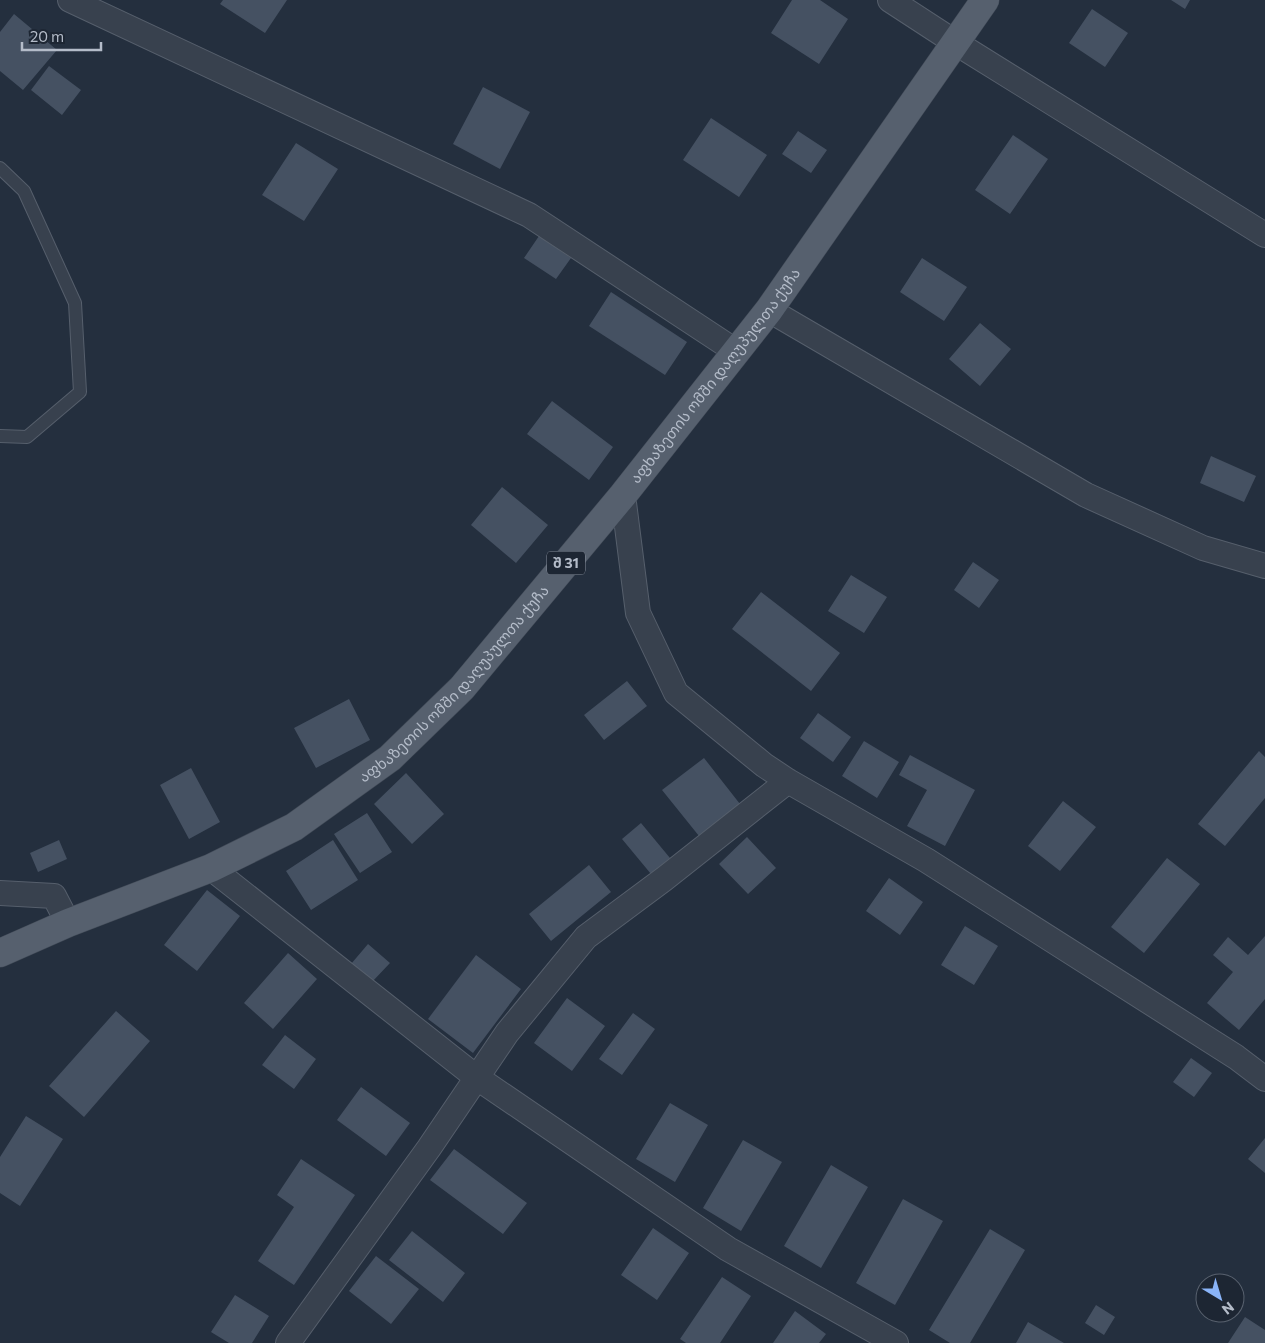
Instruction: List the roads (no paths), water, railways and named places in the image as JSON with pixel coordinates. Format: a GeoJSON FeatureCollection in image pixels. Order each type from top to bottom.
{"type":"FeatureCollection","features":[{"type":"Feature","properties":{"kind":"main road","name":"აფხაზეთის ომში დაღუპულთა ქუჩა"},"geometry":{"type":"LineString","coordinates":[[0,953],[68,923],[211,868],[294,827],[390,758],[462,688],[623,495],[737,352],[769,310],[985,0]]}},
{"type":"Feature","properties":{"kind":"street"},"geometry":{"type":"LineString","coordinates":[[70,0],[529,215],[737,352]]}},
{"type":"Feature","properties":{"kind":"street"},"geometry":{"type":"LineString","coordinates":[[890,0],[1265,235]]}},
{"type":"Feature","properties":{"kind":"street"},"geometry":{"type":"LineString","coordinates":[[769,310],[1086,495],[1203,548],[1265,566]]}},
{"type":"Feature","properties":{"kind":"street"},"geometry":{"type":"LineString","coordinates":[[623,495],[638,613],[676,693],[764,765],[788,781],[926,860],[1236,1058],[1265,1079]]}},
{"type":"Feature","properties":{"kind":"street"},"geometry":{"type":"LineString","coordinates":[[288,1343],[429,1148],[507,1032],[586,937],[664,879],[788,781]]}},
{"type":"Feature","properties":{"kind":"street"},"geometry":{"type":"LineString","coordinates":[[211,868],[476,1077],[728,1249],[896,1343]]}},
{"type":"Feature","properties":{"kind":"street"},"geometry":{"type":"LineString","coordinates":[[0,893],[54,896],[68,923]]}},
{"type":"Feature","properties":{"kind":"lane"},"geometry":{"type":"LineString","coordinates":[[0,168],[24,191],[76,303],[80,392],[27,437],[0,436]]}}]}
